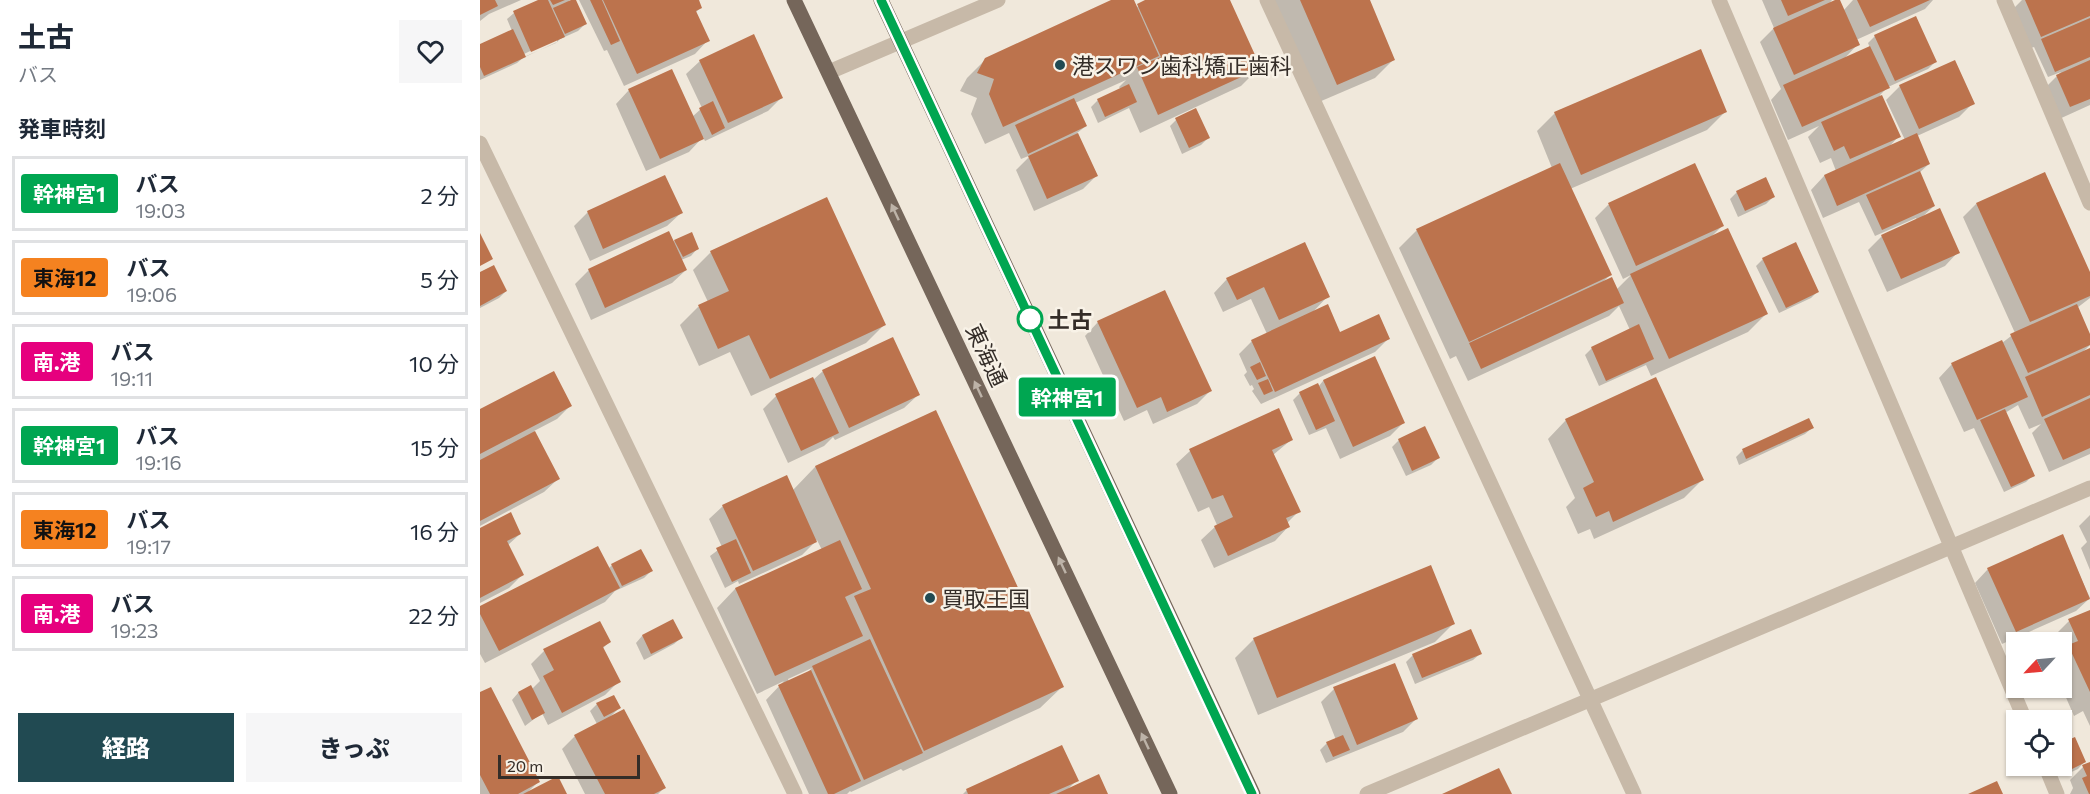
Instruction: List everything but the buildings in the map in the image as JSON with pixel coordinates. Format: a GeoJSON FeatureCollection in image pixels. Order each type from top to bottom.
{"type":"FeatureCollection","features":[{"type":"Feature","properties":{"kind":"main road","name":"東海通"},"geometry":{"type":"LineString","coordinates":[[794,0],[1170,794]]}},
{"type":"Feature","properties":{"kind":"main road"},"geometry":{"type":"LineString","coordinates":[[881,0],[1252,794]]}},
{"type":"Feature","properties":{"kind":"street"},"geometry":{"type":"LineString","coordinates":[[829,72],[998,0]]}},
{"type":"Feature","properties":{"kind":"street"},"geometry":{"type":"LineString","coordinates":[[1267,0],[1634,794]]}},
{"type":"Feature","properties":{"kind":"street"},"geometry":{"type":"LineString","coordinates":[[1719,0],[2021,710]]}},
{"type":"Feature","properties":{"kind":"street"},"geometry":{"type":"LineString","coordinates":[[2004,0],[2090,203]]}},
{"type":"Feature","properties":{"kind":"street"},"geometry":{"type":"LineString","coordinates":[[480,143],[795,794]]}},
{"type":"Feature","properties":{"kind":"street"},"geometry":{"type":"LineString","coordinates":[[1367,794],[2090,488]]}},
{"type":"Feature","properties":{"kind":"street"},"geometry":{"type":"LineString","coordinates":[[2049,776],[2057,794]]}},
{"type":"Feature","properties":{"kind":"bus line","name":"幹神宮1"},"geometry":{"type":"LineString","coordinates":[[881,0],[1252,794]]}},
{"type":"Feature","properties":{"kind":"place","name":"港スワン歯科矯正歯科"},"geometry":{"type":"Point","coordinates":[1060,65]}},
{"type":"Feature","properties":{"kind":"place","name":"土古"},"geometry":{"type":"Point","coordinates":[1030,319]}},
{"type":"Feature","properties":{"kind":"place","name":"買取王国"},"geometry":{"type":"Point","coordinates":[930,598]}}]}
